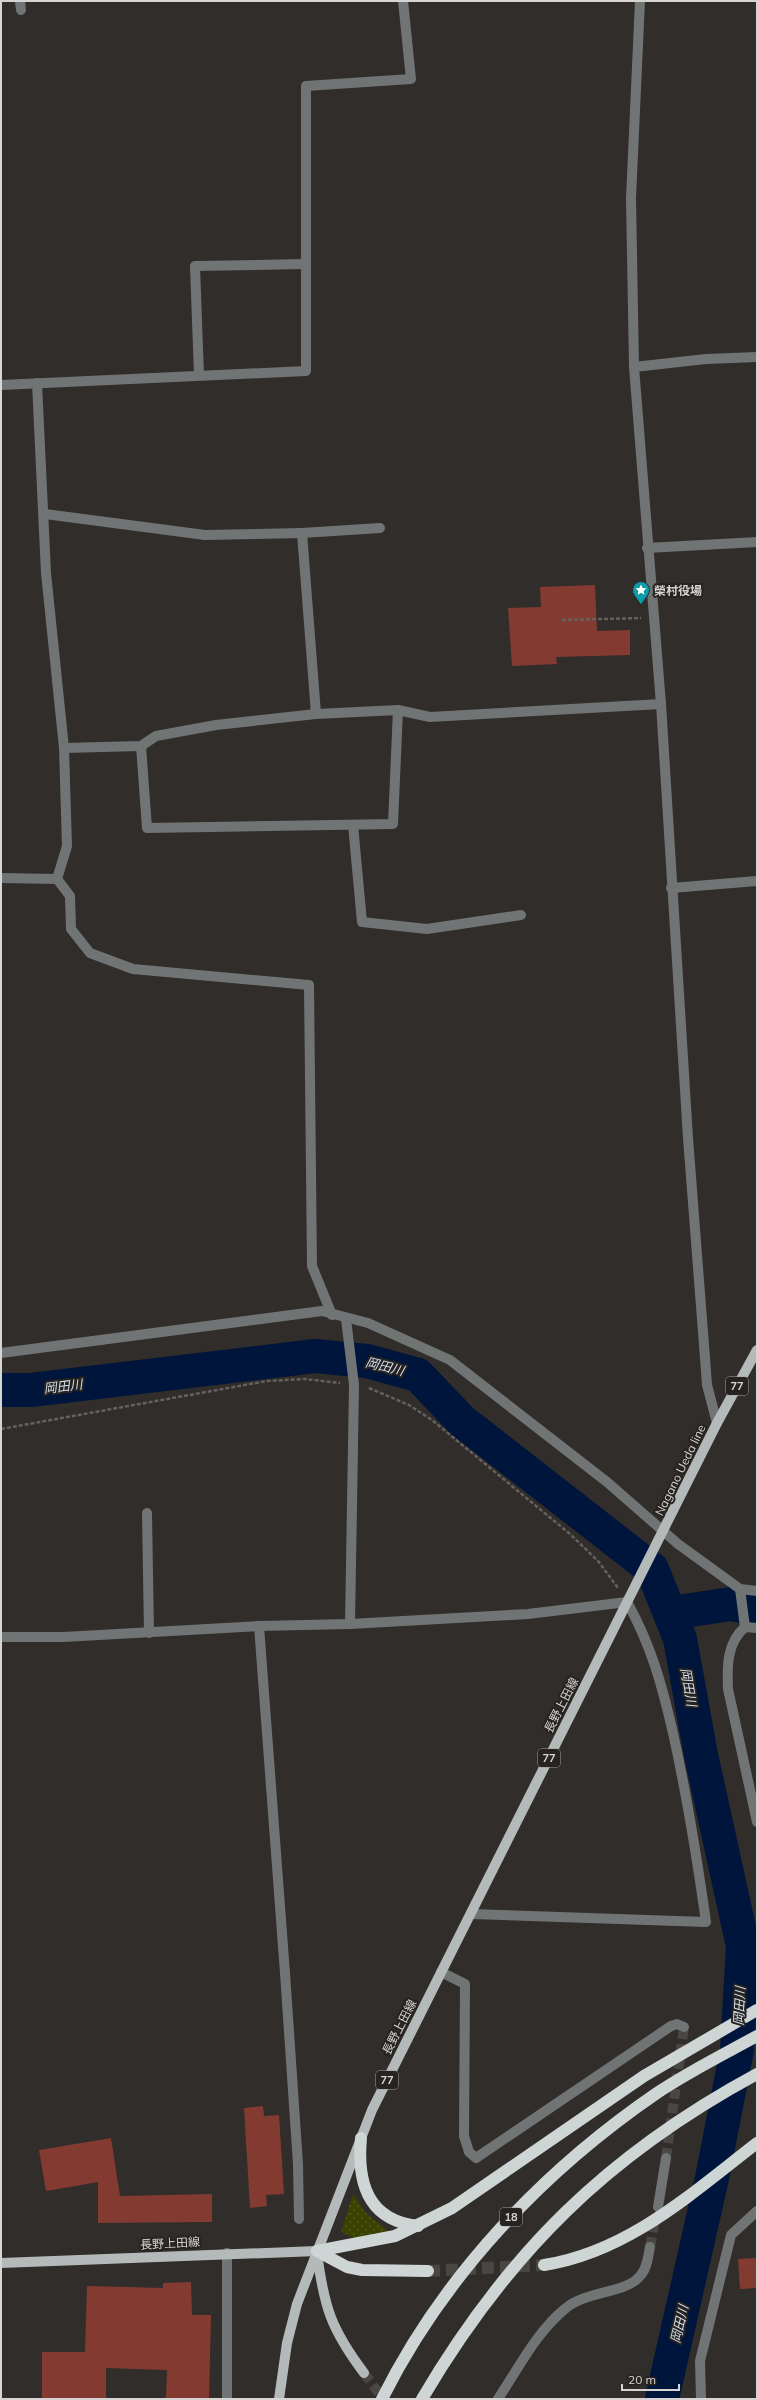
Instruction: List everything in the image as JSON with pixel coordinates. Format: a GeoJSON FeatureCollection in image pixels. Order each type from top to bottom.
{"type":"FeatureCollection","features":[{"type":"Feature","properties":{"kind":"highway"},"geometry":{"type":"LineString","coordinates":[[317,2251],[342,2245],[381,2239],[418,2226],[452,2208],[495,2180],[644,2076],[688,2048],[757,2010]]}},
{"type":"Feature","properties":{"kind":"highway","name":"18"},"geometry":{"type":"LineString","coordinates":[[382,2399],[442,2300],[514,2213],[544,2183],[596,2139],[658,2092],[757,2036]]}},
{"type":"Feature","properties":{"kind":"highway"},"geometry":{"type":"LineString","coordinates":[[422,2399],[479,2309],[534,2244],[565,2211],[617,2165],[678,2120],[757,2074]]}},
{"type":"Feature","properties":{"kind":"highway"},"geometry":{"type":"LineString","coordinates":[[360,2138],[360,2175],[366,2193],[378,2207],[390,2217],[418,2226]]}},
{"type":"Feature","properties":{"kind":"highway"},"geometry":{"type":"LineString","coordinates":[[544,2265],[591,2254],[611,2245],[757,2144]]}},
{"type":"Feature","properties":{"kind":"highway"},"geometry":{"type":"LineString","coordinates":[[317,2251],[347,2267],[354,2269],[428,2271]]}},
{"type":"Feature","properties":{"kind":"main road","name":"Nagano Ueda line"},"geometry":{"type":"LineString","coordinates":[[627,1602],[664,1532],[717,1423],[757,1350]]}},
{"type":"Feature","properties":{"kind":"main road","name":"長野上田線"},"geometry":{"type":"LineString","coordinates":[[1,2263],[227,2253],[317,2251],[372,2110],[627,1602]]}},
{"type":"Feature","properties":{"kind":"main road","name":"77"},"geometry":{"type":"LineString","coordinates":[[317,2251],[323,2296],[332,2324],[347,2351],[364,2373]]}},
{"type":"Feature","properties":{"kind":"main road","name":"77"},"geometry":{"type":"LineString","coordinates":[[279,2399],[287,2343],[296,2310],[317,2251]]}},
{"type":"Feature","properties":{"kind":"street"},"geometry":{"type":"LineString","coordinates":[[1,385],[306,371],[306,86],[411,79],[403,1]]}},
{"type":"Feature","properties":{"kind":"street"},"geometry":{"type":"LineString","coordinates":[[640,1],[631,198],[634,367],[647,548],[661,704],[671,888],[705,1358],[708,1385],[717,1423]]}},
{"type":"Feature","properties":{"kind":"street"},"geometry":{"type":"LineString","coordinates":[[199,375],[195,266],[305,264]]}},
{"type":"Feature","properties":{"kind":"street"},"geometry":{"type":"LineString","coordinates":[[634,367],[706,359],[757,356]]}},
{"type":"Feature","properties":{"kind":"street"},"geometry":{"type":"LineString","coordinates":[[37,383],[45,514],[46,573],[64,748],[67,846],[57,879]]}},
{"type":"Feature","properties":{"kind":"street"},"geometry":{"type":"LineString","coordinates":[[45,514],[205,535],[302,533],[380,528]]}},
{"type":"Feature","properties":{"kind":"street"},"geometry":{"type":"LineString","coordinates":[[302,533],[316,714]]}},
{"type":"Feature","properties":{"kind":"street"},"geometry":{"type":"LineString","coordinates":[[647,548],[757,542]]}},
{"type":"Feature","properties":{"kind":"street"},"geometry":{"type":"LineString","coordinates":[[64,748],[141,746],[156,736],[216,725],[316,714],[398,710],[430,716],[661,704]]}},
{"type":"Feature","properties":{"kind":"street"},"geometry":{"type":"LineString","coordinates":[[141,746],[147,828],[393,824],[398,710]]}},
{"type":"Feature","properties":{"kind":"street"},"geometry":{"type":"LineString","coordinates":[[353,825],[362,922],[427,929],[522,915]]}},
{"type":"Feature","properties":{"kind":"street"},"geometry":{"type":"LineString","coordinates":[[1,878],[57,879]]}},
{"type":"Feature","properties":{"kind":"street"},"geometry":{"type":"LineString","coordinates":[[57,879],[70,896],[71,929],[90,953],[133,969],[309,985],[312,1266],[332,1314]]}},
{"type":"Feature","properties":{"kind":"street"},"geometry":{"type":"LineString","coordinates":[[671,888],[757,881]]}},
{"type":"Feature","properties":{"kind":"street"},"geometry":{"type":"LineString","coordinates":[[1,1353],[322,1311],[346,1319],[368,1323],[450,1360],[558,1443],[678,1544],[740,1593],[745,1622],[735,1636],[727,1672],[728,1689],[757,1822]]}},
{"type":"Feature","properties":{"kind":"street"},"geometry":{"type":"LineString","coordinates":[[346,1319],[354,1385],[350,1624]]}},
{"type":"Feature","properties":{"kind":"street"},"geometry":{"type":"LineString","coordinates":[[147,1513],[149,1633]]}},
{"type":"Feature","properties":{"kind":"street"},"geometry":{"type":"LineString","coordinates":[[740,1593],[757,1591]]}},
{"type":"Feature","properties":{"kind":"street"},"geometry":{"type":"LineString","coordinates":[[1,1637],[63,1637],[259,1626],[350,1624],[528,1614],[627,1602],[651,1648],[660,1676],[688,1799],[706,1922],[471,1914]]}},
{"type":"Feature","properties":{"kind":"street"},"geometry":{"type":"LineString","coordinates":[[745,1622],[757,1628]]}},
{"type":"Feature","properties":{"kind":"street"},"geometry":{"type":"LineString","coordinates":[[259,1626],[298,2164],[299,2219]]}},
{"type":"Feature","properties":{"kind":"street"},"geometry":{"type":"LineString","coordinates":[[441,1972],[465,1984],[464,2136],[469,2152],[476,2158],[670,2026],[677,2024],[684,2027]]}},
{"type":"Feature","properties":{"kind":"street"},"geometry":{"type":"LineString","coordinates":[[662,2210],[666,2158]]}},
{"type":"Feature","properties":{"kind":"street"},"geometry":{"type":"LineString","coordinates":[[701,2399],[700,2361],[731,2235],[757,2211]]}},
{"type":"Feature","properties":{"kind":"street"},"geometry":{"type":"LineString","coordinates":[[498,2399],[552,2321],[566,2307],[583,2298],[632,2285],[641,2276],[650,2247]]}},
{"type":"Feature","properties":{"kind":"street"},"geometry":{"type":"LineString","coordinates":[[227,2253],[227,2399]]}},
{"type":"Feature","properties":{"kind":"path"},"geometry":{"type":"LineString","coordinates":[[562,620],[653,618]]}},
{"type":"Feature","properties":{"kind":"green space"},"geometry":{"type":"Polygon","coordinates":[[[353,2194],[367,2214],[387,2230],[384,2232],[355,2238],[341,2232],[353,2194]]]}},
{"type":"Feature","properties":{"kind":"building"},"geometry":{"type":"Polygon","coordinates":[[[595,585],[597,631],[630,630],[630,655],[556,657],[557,664],[512,666],[508,608],[541,607],[540,587],[595,585]]]}},
{"type":"Feature","properties":{"kind":"building"},"geometry":{"type":"Polygon","coordinates":[[[263,2106],[264,2116],[279,2115],[284,2194],[266,2195],[267,2206],[250,2208],[244,2108],[263,2106]]]}},
{"type":"Feature","properties":{"kind":"building"},"geometry":{"type":"Polygon","coordinates":[[[111,2138],[120,2196],[212,2194],[212,2222],[98,2223],[98,2182],[46,2191],[39,2150],[111,2138]]]}},
{"type":"Feature","properties":{"kind":"building"},"geometry":{"type":"Polygon","coordinates":[[[757,2258],[757,2288],[740,2289],[738,2259],[757,2258]]]}},
{"type":"Feature","properties":{"kind":"building"},"geometry":{"type":"Polygon","coordinates":[[[191,2282],[192,2315],[211,2315],[209,2399],[166,2399],[167,2370],[106,2368],[106,2399],[42,2399],[42,2352],[85,2352],[87,2286],[163,2288],[163,2283],[191,2282]]]}},
{"type":"Feature","properties":{"kind":"waterway","name":"岡田川"},"geometry":{"type":"LineString","coordinates":[[1,1390],[31,1390],[315,1356],[367,1361],[418,1375],[462,1421],[652,1569],[680,1639],[701,1755],[743,1946],[737,2050],[712,2178],[662,2399]]}},
{"type":"Feature","properties":{"kind":"waterway","name":"岡田川"},"geometry":{"type":"LineString","coordinates":[[671,1613],[731,1604],[757,1609]]}},
{"type":"Feature","properties":{"kind":"tunnel"},"geometry":{"type":"LineString","coordinates":[[666,2158],[684,2027]]}},
{"type":"Feature","properties":{"kind":"tunnel"},"geometry":{"type":"LineString","coordinates":[[650,2247],[656,2215]]}},
{"type":"Feature","properties":{"kind":"tunnel"},"geometry":{"type":"LineString","coordinates":[[428,2271],[544,2265]]}},
{"type":"Feature","properties":{"kind":"tunnel"},"geometry":{"type":"LineString","coordinates":[[364,2373],[383,2399]]}},
{"type":"Feature","properties":{"kind":"place","name":"榮村役場"},"geometry":{"type":"Point","coordinates":[641,605]}}]}
